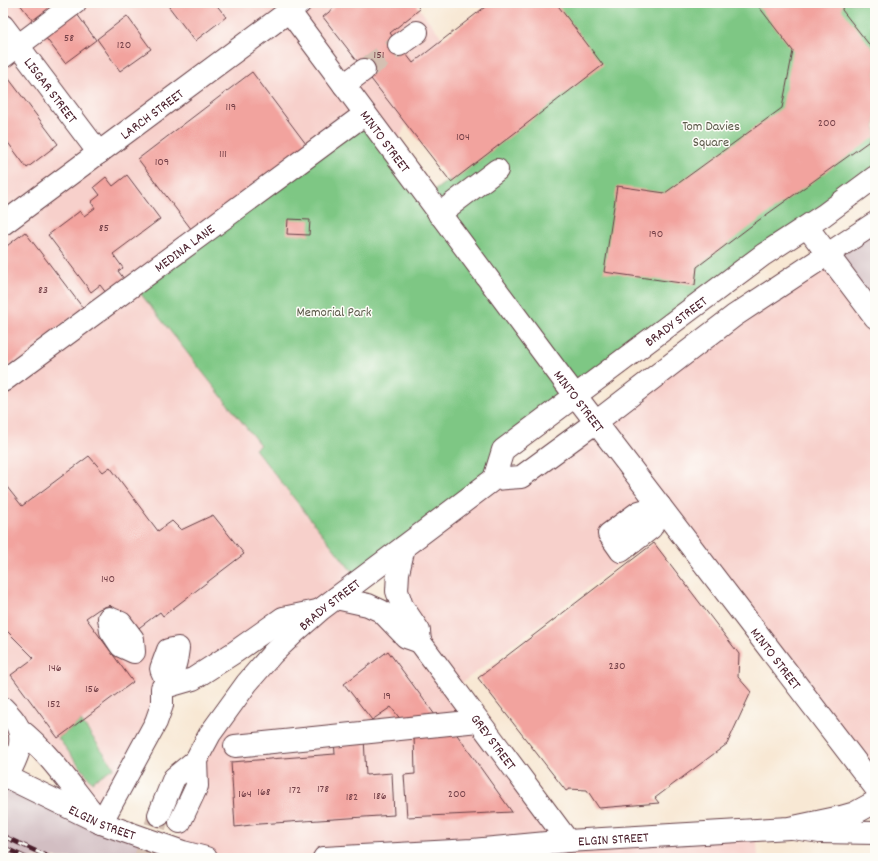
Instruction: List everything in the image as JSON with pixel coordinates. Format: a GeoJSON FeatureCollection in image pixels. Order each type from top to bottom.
{"type":"FeatureCollection","features":[{"type":"Feature","properties":{"kind":"main road"},"geometry":{"type":"LineString","coordinates":[[11,52],[75,3]]}},
{"type":"Feature","properties":{"kind":"main road","name":"MINTO STREET"},"geometry":{"type":"LineString","coordinates":[[294,7],[344,85],[439,214],[575,395],[875,786]]}},
{"type":"Feature","properties":{"kind":"main road","name":"LARCH STREET"},"geometry":{"type":"LineString","coordinates":[[3,224],[294,7]]}},
{"type":"Feature","properties":{"kind":"main road","name":"LISGAR STREET"},"geometry":{"type":"LineString","coordinates":[[3,26],[11,52],[99,153]]}},
{"type":"Feature","properties":{"kind":"main road"},"geometry":{"type":"LineString","coordinates":[[399,45],[417,32]]}},
{"type":"Feature","properties":{"kind":"main road"},"geometry":{"type":"LineString","coordinates":[[344,85],[364,70]]}},
{"type":"Feature","properties":{"kind":"main road","name":"MEDINA LANE"},"geometry":{"type":"LineString","coordinates":[[3,381],[365,114]]}},
{"type":"Feature","properties":{"kind":"main road"},"geometry":{"type":"LineString","coordinates":[[439,214],[496,170]]}},
{"type":"Feature","properties":{"kind":"main road","name":"BRADY STREET"},"geometry":{"type":"LineString","coordinates":[[159,815],[174,778],[196,760],[210,734],[247,682],[295,632],[328,604],[494,479],[503,450],[763,255],[807,227],[875,177]]}},
{"type":"Feature","properties":{"kind":"main road"},"geometry":{"type":"LineString","coordinates":[[494,479],[521,477],[596,422],[734,316],[875,223]]}},
{"type":"Feature","properties":{"kind":"main road"},"geometry":{"type":"LineString","coordinates":[[807,227],[875,317]]}},
{"type":"Feature","properties":{"kind":"main road"},"geometry":{"type":"LineString","coordinates":[[163,683],[194,678],[235,652],[283,618],[328,604],[368,605],[381,611],[406,637],[420,642],[419,631],[402,606],[397,591],[398,573],[404,547]]}},
{"type":"Feature","properties":{"kind":"main road"},"geometry":{"type":"LineString","coordinates":[[19,729],[33,740],[46,755],[100,823],[156,722],[162,705],[163,683],[134,652],[122,646],[111,631],[106,613]]}},
{"type":"Feature","properties":{"kind":"main road","name":"GREY STREET"},"geometry":{"type":"LineString","coordinates":[[420,642],[568,841]]}},
{"type":"Feature","properties":{"kind":"main road"},"geometry":{"type":"LineString","coordinates":[[3,708],[17,724],[21,734],[19,751],[5,776]]}},
{"type":"Feature","properties":{"kind":"main road"},"geometry":{"type":"LineString","coordinates":[[235,746],[478,721]]}},
{"type":"Feature","properties":{"kind":"main road"},"geometry":{"type":"LineString","coordinates":[[180,822],[197,786],[196,760]]}},
{"type":"Feature","properties":{"kind":"main road","name":"ELGIN STREET"},"geometry":{"type":"LineString","coordinates":[[5,776],[100,823],[183,852],[206,858]]}},
{"type":"Feature","properties":{"kind":"main road","name":"ELGIN STREET"},"geometry":{"type":"LineString","coordinates":[[324,858],[471,854],[568,841],[789,828],[855,813],[875,802]]}},
{"type":"Feature","properties":{"kind":"main road"},"geometry":{"type":"LineString","coordinates":[[789,828],[820,832],[875,833]]}},
{"type":"Feature","properties":{"kind":"shaded area"},"geometry":{"type":"Polygon","coordinates":[[[3,3],[415,3],[444,40],[260,446],[255,449],[358,579],[342,591],[367,606],[403,605],[404,545],[493,478],[522,479],[829,255],[875,313],[875,784],[674,522],[455,688],[569,840],[756,828],[758,858],[207,858],[175,847],[212,734],[323,609],[161,686],[100,821],[3,706],[3,3]]]}},
{"type":"Feature","properties":{"kind":"shaded area"},"geometry":{"type":"Polygon","coordinates":[[[875,225],[875,313],[829,255],[875,225]]]}},
{"type":"Feature","properties":{"kind":"shaded area"},"geometry":{"type":"Polygon","coordinates":[[[3,710],[16,725],[3,773],[3,710]]]}},
{"type":"Feature","properties":{"kind":"shaded area"},"geometry":{"type":"Polygon","coordinates":[[[3,778],[207,858],[3,858],[3,778]]]}},
{"type":"Feature","properties":{"kind":"green space"},"geometry":{"type":"Polygon","coordinates":[[[554,3],[875,3],[875,176],[502,448],[493,478],[358,579],[255,449],[260,445],[133,284],[363,114],[426,197],[601,65],[554,3]]]}},
{"type":"Feature","properties":{"kind":"green space"},"geometry":{"type":"Polygon","coordinates":[[[81,721],[114,767],[92,782],[58,738],[81,721]]]}},
{"type":"Feature","properties":{"kind":"building"},"geometry":{"type":"Polygon","coordinates":[[[19,3],[65,3],[36,25],[19,3]]]}},
{"type":"Feature","properties":{"kind":"building"},"geometry":{"type":"Polygon","coordinates":[[[166,3],[215,3],[226,17],[195,41],[166,3]]]}},
{"type":"Feature","properties":{"kind":"building"},"geometry":{"type":"Polygon","coordinates":[[[340,3],[421,3],[417,6],[420,9],[390,33],[413,63],[490,3],[556,3],[603,65],[451,182],[323,17],[340,3]]]}},
{"type":"Feature","properties":{"kind":"building"},"geometry":{"type":"Polygon","coordinates":[[[756,3],[843,3],[842,10],[875,52],[875,137],[759,220],[697,267],[695,285],[604,272],[617,186],[665,193],[782,108],[793,51],[756,3]]]}},
{"type":"Feature","properties":{"kind":"building"},"geometry":{"type":"Polygon","coordinates":[[[74,10],[96,40],[65,63],[42,33],[74,10]]]}},
{"type":"Feature","properties":{"kind":"building"},"geometry":{"type":"Polygon","coordinates":[[[127,16],[151,49],[120,71],[97,39],[127,16]]]}},
{"type":"Feature","properties":{"kind":"building"},"geometry":{"type":"Polygon","coordinates":[[[3,71],[58,144],[27,168],[3,136],[3,71]]]}},
{"type":"Feature","properties":{"kind":"building"},"geometry":{"type":"Polygon","coordinates":[[[252,72],[309,148],[195,234],[138,159],[252,72]]]}},
{"type":"Feature","properties":{"kind":"building"},"geometry":{"type":"Polygon","coordinates":[[[127,175],[160,219],[113,254],[123,268],[118,271],[125,280],[107,294],[100,285],[91,292],[48,235],[80,211],[84,216],[95,208],[91,202],[100,195],[94,187],[106,177],[113,186],[127,175]]]}},
{"type":"Feature","properties":{"kind":"building"},"geometry":{"type":"Polygon","coordinates":[[[288,219],[310,220],[309,235],[287,234],[288,219]]]}},
{"type":"Feature","properties":{"kind":"building"},"geometry":{"type":"Polygon","coordinates":[[[25,232],[83,308],[3,369],[3,249],[25,232]]]}},
{"type":"Feature","properties":{"kind":"building"},"geometry":{"type":"Polygon","coordinates":[[[89,456],[103,472],[110,467],[158,531],[172,521],[181,530],[213,515],[244,554],[163,616],[160,612],[136,630],[121,610],[117,613],[110,605],[99,609],[86,618],[133,682],[58,738],[11,675],[34,658],[3,627],[3,482],[22,506],[89,456]]]}},
{"type":"Feature","properties":{"kind":"building"},"geometry":{"type":"Polygon","coordinates":[[[654,543],[739,654],[738,677],[751,692],[727,744],[655,798],[659,803],[599,808],[587,790],[569,789],[566,791],[478,678],[654,543]]]}},
{"type":"Feature","properties":{"kind":"building"},"geometry":{"type":"Polygon","coordinates":[[[388,651],[438,719],[401,720],[391,707],[372,720],[344,684],[388,651]]]}},
{"type":"Feature","properties":{"kind":"building"},"geometry":{"type":"Polygon","coordinates":[[[455,732],[512,812],[407,817],[404,775],[415,774],[414,734],[455,732]]]}},
{"type":"Feature","properties":{"kind":"building"},"geometry":{"type":"Polygon","coordinates":[[[364,738],[366,775],[392,773],[394,815],[235,827],[231,762],[335,754],[334,740],[364,738]]]}},
{"type":"Feature","properties":{"kind":"tunnel"},"geometry":{"type":"LineString","coordinates":[[364,70],[399,45]]}},
{"type":"Feature","properties":{"kind":"tunnel"},"geometry":{"type":"LineString","coordinates":[[145,858],[159,815]]}},
{"type":"Feature","properties":{"kind":"tunnel"},"geometry":{"type":"LineString","coordinates":[[169,858],[180,822]]}},
{"type":"Feature","properties":{"kind":"railway"},"geometry":{"type":"LineString","coordinates":[[3,836],[51,858]]}},
{"type":"Feature","properties":{"kind":"railway"},"geometry":{"type":"LineString","coordinates":[[3,847],[27,858]]}},
{"type":"Feature","properties":{"kind":"park label","name":"Tom Davies Square"},"geometry":{"type":"Point","coordinates":[711,134]}},
{"type":"Feature","properties":{"kind":"park label","name":"Memorial Park"},"geometry":{"type":"Point","coordinates":[334,311]}}]}
